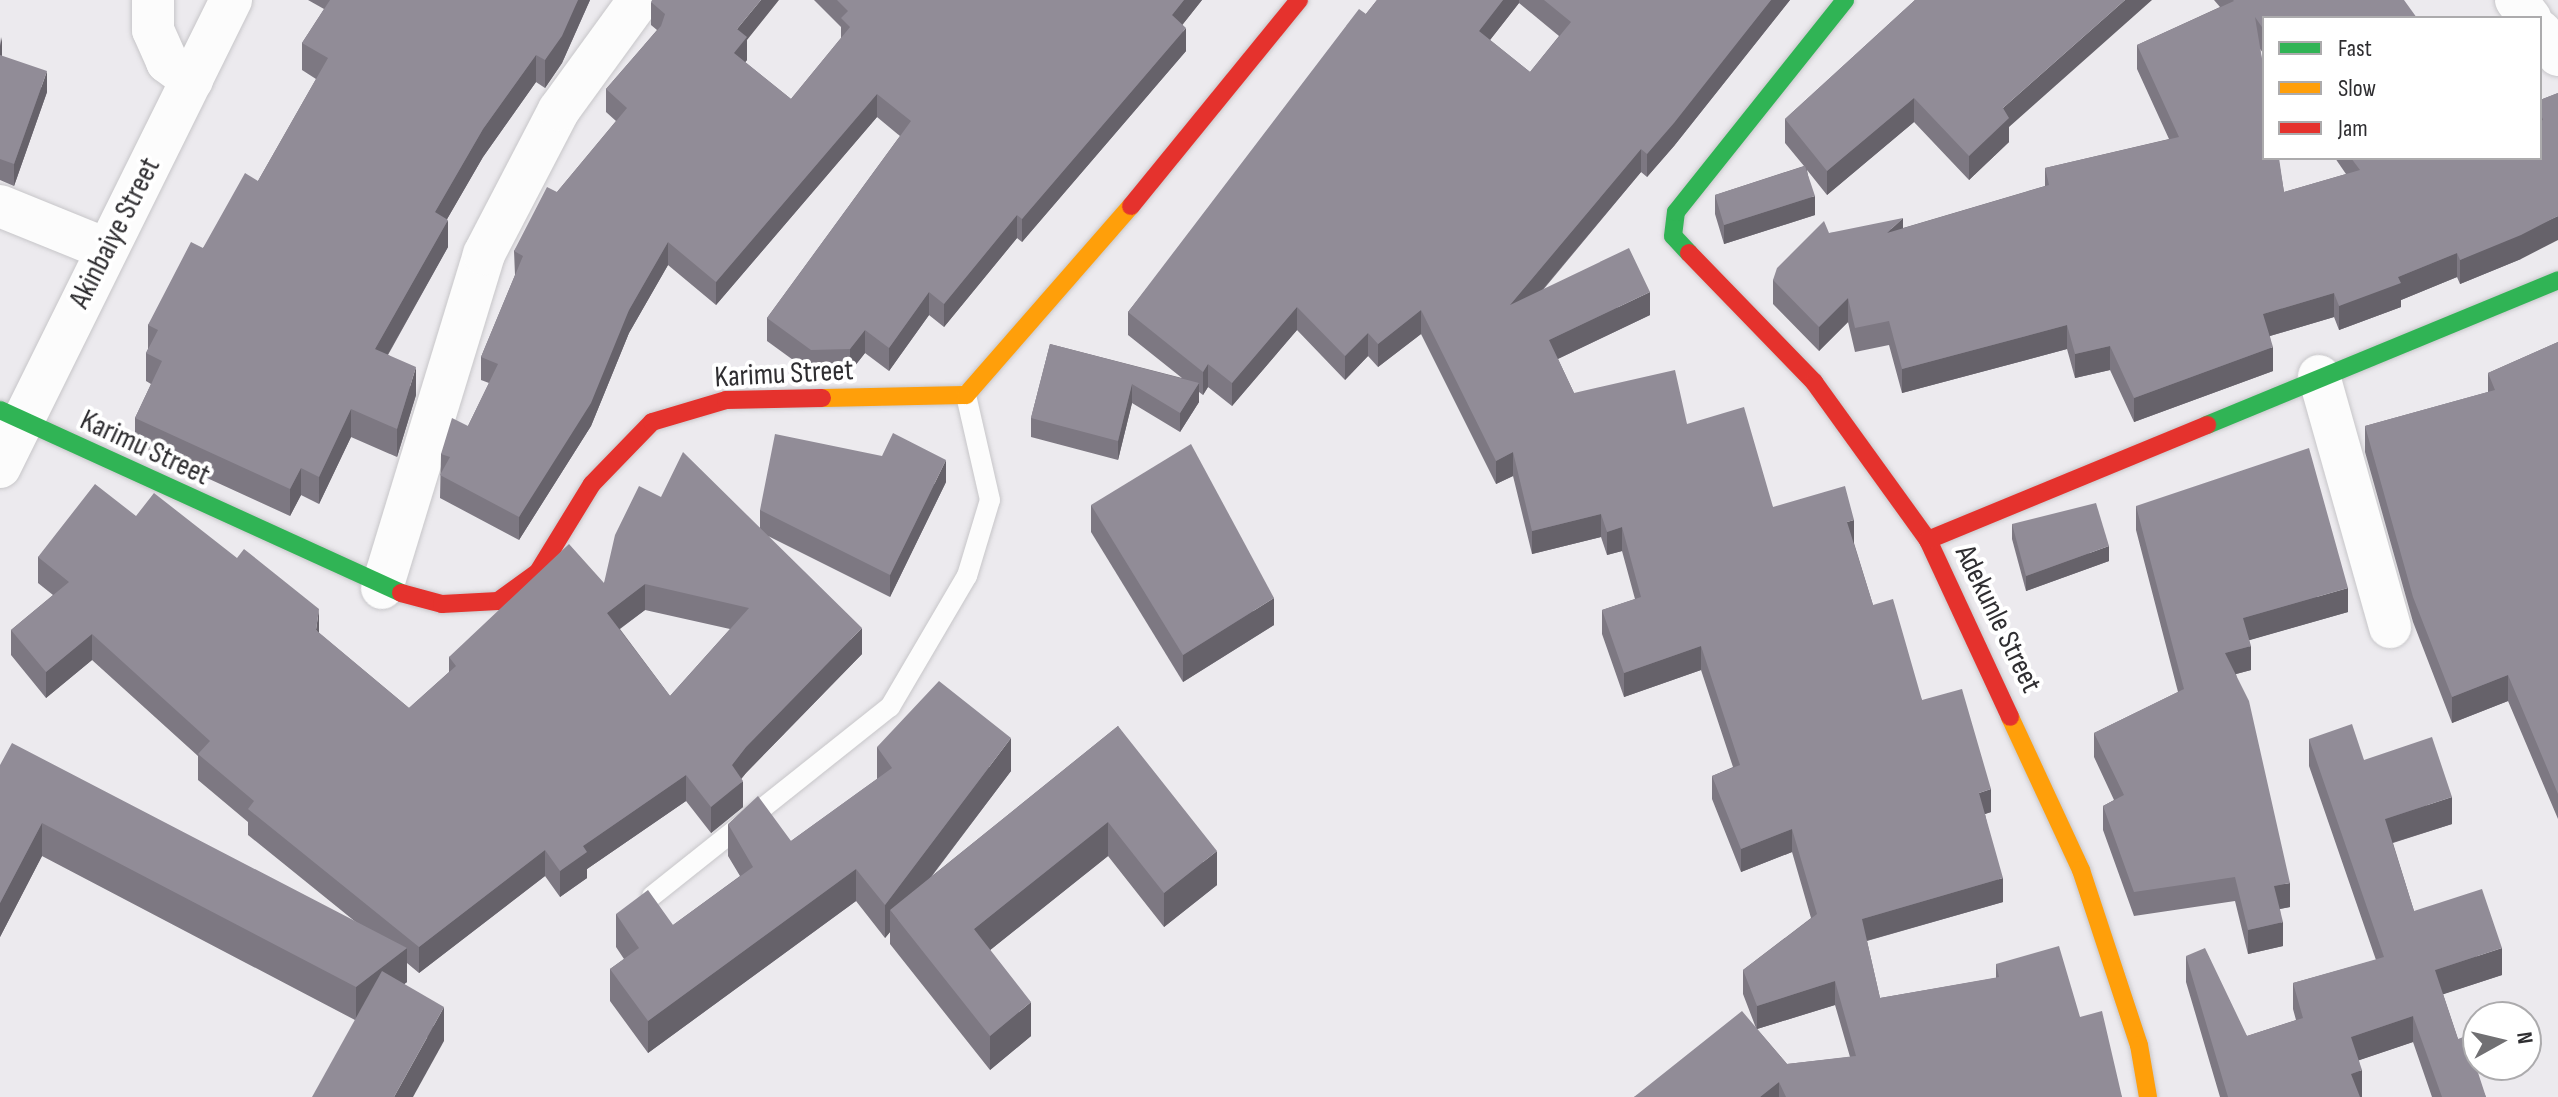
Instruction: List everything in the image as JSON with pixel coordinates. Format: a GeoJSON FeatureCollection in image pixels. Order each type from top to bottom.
{"type":"FeatureCollection","features":[{"type":"Feature","properties":{"kind":"street"},"geometry":{"type":"LineString","coordinates":[[153,0],[153,30],[167,62],[192,80]]}},
{"type":"Feature","properties":{"kind":"street","name":"Akinbaiye Street"},"geometry":{"type":"LineString","coordinates":[[0,467],[11,416],[106,249],[231,0]]}},
{"type":"Feature","properties":{"kind":"street"},"geometry":{"type":"LineString","coordinates":[[382,588],[484,254],[559,110],[639,0]]}},
{"type":"Feature","properties":{"kind":"street"},"geometry":{"type":"LineString","coordinates":[[966,395],[1031,329],[1299,0]]}},
{"type":"Feature","properties":{"kind":"street","name":"Adekunle Street"},"geometry":{"type":"LineString","coordinates":[[1845,0],[1676,212],[1673,236],[1814,382],[1928,540],[2081,870],[2139,1045],[2148,1097]]}},
{"type":"Feature","properties":{"kind":"street"},"geometry":{"type":"LineString","coordinates":[[2516,0],[2528,16]]}},
{"type":"Feature","properties":{"kind":"street"},"geometry":{"type":"LineString","coordinates":[[2542,34],[2558,55]]}},
{"type":"Feature","properties":{"kind":"street"},"geometry":{"type":"LineString","coordinates":[[0,206],[106,249]]}},
{"type":"Feature","properties":{"kind":"street"},"geometry":{"type":"LineString","coordinates":[[1928,540],[2319,376],[2558,280]]}},
{"type":"Feature","properties":{"kind":"street"},"geometry":{"type":"LineString","coordinates":[[2319,376],[2390,627]]}},
{"type":"Feature","properties":{"kind":"street","name":"Karimu Street"},"geometry":{"type":"LineString","coordinates":[[11,416],[382,588],[442,604],[498,601],[538,572],[592,484],[652,422],[726,400],[966,395]]}},
{"type":"Feature","properties":{"kind":"lane"},"geometry":{"type":"LineString","coordinates":[[652,896],[890,707],[967,576],[990,500],[966,395]]}},
{"type":"Feature","properties":{"kind":"building"},"geometry":{"type":"Polygon","coordinates":[[[330,0],[578,0],[562,36],[545,60],[536,55],[483,129],[435,212],[448,220],[375,349],[416,367],[397,429],[351,409],[319,477],[301,468],[290,489],[135,418],[162,361],[146,353],[158,330],[148,325],[191,242],[203,248],[245,173],[258,181],[328,58],[302,43],[330,0]]]}},
{"type":"Feature","properties":{"kind":"building"},"geometry":{"type":"Polygon","coordinates":[[[652,0],[761,0],[737,29],[747,37],[734,53],[791,99],[850,27],[841,18],[848,11],[837,0],[1184,0],[1172,15],[1186,28],[1022,219],[1017,215],[944,304],[929,292],[889,348],[865,330],[850,349],[811,350],[767,318],[911,121],[877,94],[716,282],[668,242],[629,310],[591,403],[519,517],[440,475],[450,457],[441,454],[452,418],[468,426],[498,364],[481,357],[523,256],[514,251],[547,187],[557,192],[627,108],[606,89],[661,26],[665,14],[652,0]]]}},
{"type":"Feature","properties":{"kind":"building"},"geometry":{"type":"Polygon","coordinates":[[[1377,0],[1503,0],[1479,31],[1530,72],[1571,22],[1544,0],[1771,0],[1674,123],[1647,154],[1641,149],[1510,305],[1629,248],[1650,292],[1549,340],[1574,393],[1675,370],[1687,424],[1744,407],[1773,507],[1845,486],[1854,520],[1847,522],[1873,605],[1893,599],[1922,700],[1962,689],[1991,789],[1979,793],[2003,878],[1862,919],[1880,998],[1999,977],[1996,964],[2059,946],[2080,1017],[2102,1011],[2122,1097],[1786,1097],[1779,1082],[1760,1097],[1634,1097],[1742,1011],[1787,1064],[1856,1056],[1835,981],[1757,1006],[1743,970],[1817,914],[1792,829],[1741,849],[1712,776],[1740,765],[1701,646],[1624,673],[1602,610],[1641,597],[1622,527],[1607,532],[1601,514],[1532,531],[1513,452],[1496,461],[1421,310],[1378,344],[1368,333],[1345,356],[1297,307],[1232,383],[1208,364],[1203,372],[1128,312],[1359,9],[1366,14],[1377,0]]]}},
{"type":"Feature","properties":{"kind":"building"},"geometry":{"type":"Polygon","coordinates":[[[1915,0],[2125,0],[2003,108],[2009,118],[1969,156],[1914,98],[1827,171],[1785,119],[1915,0]]]}},
{"type":"Feature","properties":{"kind":"building"},"geometry":{"type":"Polygon","coordinates":[[[2404,0],[2416,16],[2262,16],[2262,27],[2255,17],[2262,59],[2262,160],[2279,160],[2284,192],[2360,170],[2352,160],[2542,160],[2542,99],[2558,93],[2558,216],[2460,260],[2457,253],[2398,277],[2401,283],[2339,306],[2334,293],[2263,314],[2273,347],[2134,398],[2110,346],[2075,354],[2067,325],[1902,369],[1889,321],[1855,328],[1848,298],[1819,327],[1773,280],[1777,268],[1824,221],[1829,233],[1903,218],[1887,233],[2049,185],[2045,168],[2179,137],[2137,45],[2234,1],[2404,0]]]}},
{"type":"Feature","properties":{"kind":"building"},"geometry":{"type":"Polygon","coordinates":[[[0,55],[47,71],[14,164],[0,159],[0,55]]]}},
{"type":"Feature","properties":{"kind":"building"},"geometry":{"type":"Polygon","coordinates":[[[1805,166],[1815,196],[1724,225],[1715,195],[1805,166]]]}},
{"type":"Feature","properties":{"kind":"building"},"geometry":{"type":"Polygon","coordinates":[[[2558,342],[2558,794],[2508,675],[2452,697],[2413,597],[2365,426],[2495,390],[2488,373],[2558,342]]]}},
{"type":"Feature","properties":{"kind":"building"},"geometry":{"type":"Polygon","coordinates":[[[1050,344],[1199,383],[1180,413],[1132,384],[1118,441],[1031,418],[1050,344]]]}},
{"type":"Feature","properties":{"kind":"building"},"geometry":{"type":"Polygon","coordinates":[[[893,433],[946,460],[890,575],[760,510],[775,434],[882,456],[893,433]]]}},
{"type":"Feature","properties":{"kind":"building"},"geometry":{"type":"Polygon","coordinates":[[[1191,444],[1274,598],[1183,655],[1091,505],[1191,444]]]}},
{"type":"Feature","properties":{"kind":"building"},"geometry":{"type":"Polygon","coordinates":[[[2309,448],[2348,588],[2243,618],[2251,646],[2225,653],[2249,701],[2290,883],[2274,886],[2283,922],[2248,930],[2235,877],[2134,892],[2103,806],[2124,795],[2094,733],[2184,689],[2136,506],[2309,448]]]}},
{"type":"Feature","properties":{"kind":"building"},"geometry":{"type":"Polygon","coordinates":[[[683,452],[862,628],[746,747],[732,765],[743,781],[711,807],[686,775],[583,846],[587,852],[560,871],[545,850],[419,947],[248,809],[254,801],[198,754],[210,741],[92,634],[46,672],[11,630],[69,582],[38,557],[95,484],[136,516],[154,493],[237,558],[244,549],[319,609],[316,630],[409,708],[456,666],[449,657],[569,544],[604,583],[615,535],[639,486],[661,497],[683,452]],[[645,584],[607,613],[670,696],[749,608],[645,584]]]}},
{"type":"Feature","properties":{"kind":"building"},"geometry":{"type":"Polygon","coordinates":[[[2096,503],[2109,546],[2026,576],[2012,524],[2096,503]]]}},
{"type":"Feature","properties":{"kind":"building"},"geometry":{"type":"Polygon","coordinates":[[[939,681],[1011,738],[885,905],[856,869],[648,1021],[610,969],[639,948],[616,914],[648,890],[673,925],[753,867],[728,824],[758,796],[791,841],[892,768],[877,747],[939,681]]]}},
{"type":"Feature","properties":{"kind":"building"},"geometry":{"type":"Polygon","coordinates":[[[2352,724],[2364,760],[2432,737],[2452,797],[2385,819],[2414,911],[2482,889],[2502,948],[2435,970],[2458,1039],[2462,1038],[2462,1081],[2481,1081],[2486,1097],[2442,1097],[2413,1016],[2351,1037],[2362,1070],[2351,1074],[2360,1097],[2228,1097],[2186,956],[2205,948],[2247,1036],[2303,1018],[2293,983],[2384,957],[2309,739],[2352,724]]]}},
{"type":"Feature","properties":{"kind":"building"},"geometry":{"type":"Polygon","coordinates":[[[1118,726],[1217,851],[1164,893],[1108,822],[974,929],[1031,1002],[990,1036],[890,910],[1118,726]]]}},
{"type":"Feature","properties":{"kind":"building"},"geometry":{"type":"Polygon","coordinates":[[[12,743],[407,948],[356,987],[42,823],[0,903],[0,765],[12,743]]]}},
{"type":"Feature","properties":{"kind":"building"},"geometry":{"type":"Polygon","coordinates":[[[382,971],[444,1007],[394,1097],[312,1097],[382,971]]]}},
{"type":"Feature","properties":{"kind":"traffic: fast"},"geometry":{"type":"LineString","coordinates":[[1689,253],[1673,236],[1676,212],[1845,0]]}},
{"type":"Feature","properties":{"kind":"traffic: fast"},"geometry":{"type":"LineString","coordinates":[[2207,425],[2558,280]]}},
{"type":"Feature","properties":{"kind":"traffic: fast"},"geometry":{"type":"LineString","coordinates":[[0,410],[401,593]]}},
{"type":"Feature","properties":{"kind":"traffic: slow"},"geometry":{"type":"LineString","coordinates":[[822,398],[966,395],[1131,206]]}},
{"type":"Feature","properties":{"kind":"traffic: slow"},"geometry":{"type":"LineString","coordinates":[[2010,717],[2081,870],[2139,1045],[2148,1097]]}},
{"type":"Feature","properties":{"kind":"traffic: jam"},"geometry":{"type":"LineString","coordinates":[[1131,206],[1299,0]]}},
{"type":"Feature","properties":{"kind":"traffic: jam"},"geometry":{"type":"LineString","coordinates":[[1689,253],[1814,382],[1928,540],[2010,717]]}},
{"type":"Feature","properties":{"kind":"traffic: jam"},"geometry":{"type":"LineString","coordinates":[[401,593],[442,604],[498,601],[538,572],[592,484],[652,422],[726,400],[822,398]]}},
{"type":"Feature","properties":{"kind":"traffic: jam"},"geometry":{"type":"LineString","coordinates":[[1928,540],[2207,425]]}}]}
